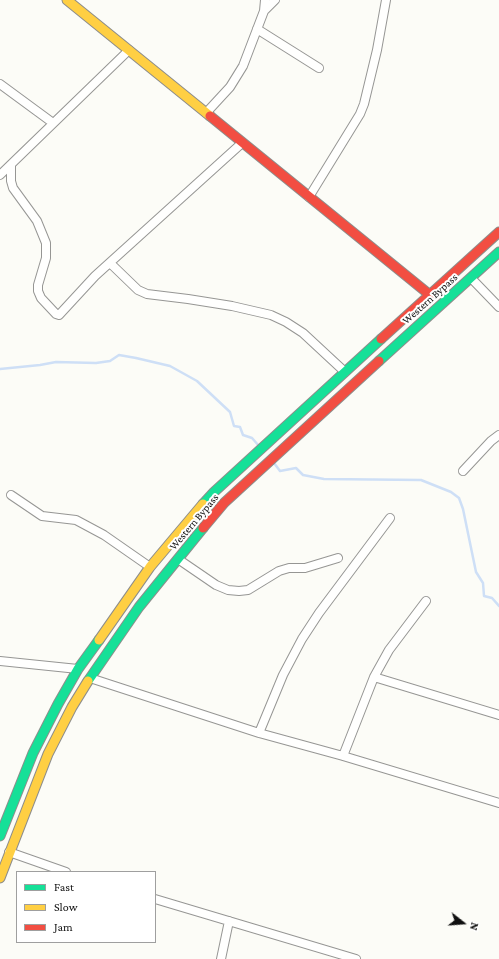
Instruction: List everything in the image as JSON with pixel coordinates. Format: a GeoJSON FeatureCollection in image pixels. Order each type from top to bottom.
{"type":"FeatureCollection","features":[{"type":"Feature","properties":{"kind":"main road"},"geometry":{"type":"LineString","coordinates":[[68,0],[430,295]]}},
{"type":"Feature","properties":{"kind":"main road","name":"Western Bypass"},"geometry":{"type":"LineString","coordinates":[[0,836],[33,753],[78,669],[150,567],[185,524],[214,492],[499,232]]}},
{"type":"Feature","properties":{"kind":"main road","name":"Western Bypass"},"geometry":{"type":"LineString","coordinates":[[0,878],[48,754],[72,707],[139,607],[224,503],[499,252]]}},
{"type":"Feature","properties":{"kind":"street"},"geometry":{"type":"LineString","coordinates":[[206,113],[230,87],[243,66],[264,11],[265,0]]}},
{"type":"Feature","properties":{"kind":"street"},"geometry":{"type":"LineString","coordinates":[[264,11],[275,0]]}},
{"type":"Feature","properties":{"kind":"street"},"geometry":{"type":"LineString","coordinates":[[309,197],[360,114],[364,104],[377,50],[386,0]]}},
{"type":"Feature","properties":{"kind":"street"},"geometry":{"type":"LineString","coordinates":[[257,29],[319,68]]}},
{"type":"Feature","properties":{"kind":"street"},"geometry":{"type":"LineString","coordinates":[[0,175],[129,50]]}},
{"type":"Feature","properties":{"kind":"street"},"geometry":{"type":"LineString","coordinates":[[0,84],[53,123]]}},
{"type":"Feature","properties":{"kind":"street"},"geometry":{"type":"LineString","coordinates":[[11,164],[11,181],[13,188],[37,221],[46,243],[46,258],[38,285],[38,291],[41,298],[54,313],[59,315],[95,276],[242,143]]}},
{"type":"Feature","properties":{"kind":"street"},"geometry":{"type":"LineString","coordinates":[[110,263],[138,290],[147,294],[188,298],[271,315],[286,322],[303,333],[345,372]]}},
{"type":"Feature","properties":{"kind":"street"},"geometry":{"type":"LineString","coordinates":[[471,278],[499,307]]}},
{"type":"Feature","properties":{"kind":"street"},"geometry":{"type":"LineString","coordinates":[[463,471],[491,441],[499,435]]}},
{"type":"Feature","properties":{"kind":"street"},"geometry":{"type":"LineString","coordinates":[[11,495],[42,516],[76,520],[104,535],[150,567]]}},
{"type":"Feature","properties":{"kind":"street"},"geometry":{"type":"LineString","coordinates":[[259,732],[283,675],[302,638],[390,518]]}},
{"type":"Feature","properties":{"kind":"street"},"geometry":{"type":"LineString","coordinates":[[178,559],[216,585],[228,590],[239,591],[248,590],[279,571],[289,568],[306,568],[338,558]]}},
{"type":"Feature","properties":{"kind":"street"},"geometry":{"type":"LineString","coordinates":[[343,756],[374,677],[389,650],[426,601]]}},
{"type":"Feature","properties":{"kind":"street"},"geometry":{"type":"LineString","coordinates":[[0,661],[78,669]]}},
{"type":"Feature","properties":{"kind":"street"},"geometry":{"type":"LineString","coordinates":[[374,677],[499,715]]}},
{"type":"Feature","properties":{"kind":"street"},"geometry":{"type":"LineString","coordinates":[[90,678],[259,732],[499,803]]}},
{"type":"Feature","properties":{"kind":"street"},"geometry":{"type":"LineString","coordinates":[[9,852],[63,871]]}},
{"type":"Feature","properties":{"kind":"street"},"geometry":{"type":"LineString","coordinates":[[156,899],[356,959]]}},
{"type":"Feature","properties":{"kind":"street"},"geometry":{"type":"LineString","coordinates":[[221,959],[229,922]]}},
{"type":"Feature","properties":{"kind":"waterway"},"geometry":{"type":"LineString","coordinates":[[0,369],[56,362],[96,363],[110,361],[119,355],[170,366],[197,381],[230,412],[234,426],[240,427],[243,435],[252,438],[259,446]]}},
{"type":"Feature","properties":{"kind":"waterway"},"geometry":{"type":"LineString","coordinates":[[274,463],[280,471],[296,468],[303,475],[324,479],[421,480],[451,492],[459,498],[463,509],[476,572],[483,583],[484,596],[492,598],[499,606]]}},
{"type":"Feature","properties":{"kind":"traffic: fast"},"geometry":{"type":"LineString","coordinates":[[379,361],[499,252]]}},
{"type":"Feature","properties":{"kind":"traffic: fast"},"geometry":{"type":"LineString","coordinates":[[203,504],[214,492],[381,339]]}},
{"type":"Feature","properties":{"kind":"traffic: fast"},"geometry":{"type":"LineString","coordinates":[[88,681],[139,607],[203,528]]}},
{"type":"Feature","properties":{"kind":"traffic: fast"},"geometry":{"type":"LineString","coordinates":[[0,836],[33,753],[78,669],[99,640]]}},
{"type":"Feature","properties":{"kind":"traffic: slow"},"geometry":{"type":"LineString","coordinates":[[67,0],[210,116]]}},
{"type":"Feature","properties":{"kind":"traffic: slow"},"geometry":{"type":"LineString","coordinates":[[99,640],[150,567],[203,504]]}},
{"type":"Feature","properties":{"kind":"traffic: slow"},"geometry":{"type":"LineString","coordinates":[[0,878],[48,754],[72,707],[88,681]]}},
{"type":"Feature","properties":{"kind":"traffic: jam"},"geometry":{"type":"LineString","coordinates":[[210,116],[430,295]]}},
{"type":"Feature","properties":{"kind":"traffic: jam"},"geometry":{"type":"LineString","coordinates":[[381,339],[499,232]]}},
{"type":"Feature","properties":{"kind":"traffic: jam"},"geometry":{"type":"LineString","coordinates":[[203,528],[224,503],[379,361]]}}]}
